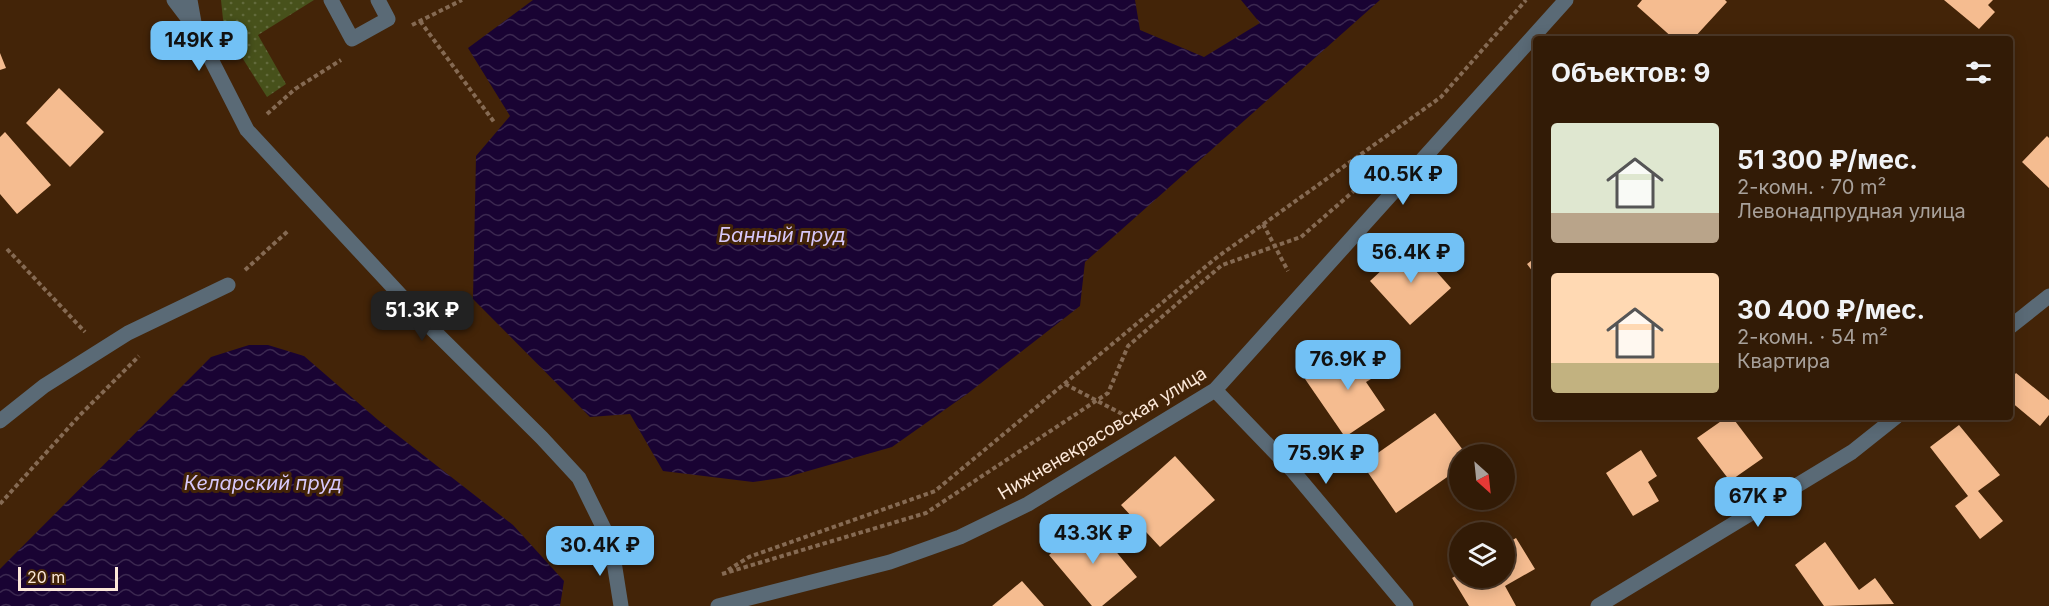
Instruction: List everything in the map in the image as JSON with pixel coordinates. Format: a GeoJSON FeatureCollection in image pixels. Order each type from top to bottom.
{"type":"FeatureCollection","features":[{"type":"Feature","properties":{"kind":"street"},"geometry":{"type":"LineString","coordinates":[[174,0],[195,28],[247,130],[431,328],[579,478],[611,543],[621,606]]}},
{"type":"Feature","properties":{"kind":"street"},"geometry":{"type":"LineString","coordinates":[[190,0],[195,28]]}},
{"type":"Feature","properties":{"kind":"street"},"geometry":{"type":"LineString","coordinates":[[331,0],[352,39],[388,19],[378,0]]}},
{"type":"Feature","properties":{"kind":"street","name":"Нижненекрасовская улица"},"geometry":{"type":"LineString","coordinates":[[1534,36],[1566,0]]}},
{"type":"Feature","properties":{"kind":"street","name":"Нижненекрасовская улица"},"geometry":{"type":"LineString","coordinates":[[718,606],[890,562],[960,537],[1028,504],[1215,390],[1533,37]]}},
{"type":"Feature","properties":{"kind":"street"},"geometry":{"type":"LineString","coordinates":[[0,421],[44,387],[128,333],[154,323],[228,285]]}},
{"type":"Feature","properties":{"kind":"street"},"geometry":{"type":"LineString","coordinates":[[2013,325],[2049,296]]}},
{"type":"Feature","properties":{"kind":"street"},"geometry":{"type":"LineString","coordinates":[[1215,390],[1292,470],[1406,606]]}},
{"type":"Feature","properties":{"kind":"street"},"geometry":{"type":"LineString","coordinates":[[1598,606],[1852,452],[1892,420]]}},
{"type":"Feature","properties":{"kind":"path"},"geometry":{"type":"LineString","coordinates":[[1372,175],[1301,237],[1222,265],[1128,346],[1108,393],[926,513],[722,574],[749,557],[935,490],[1215,258],[1442,97],[1526,0]]}},
{"type":"Feature","properties":{"kind":"path"},"geometry":{"type":"LineString","coordinates":[[420,21],[494,123]]}},
{"type":"Feature","properties":{"kind":"path"},"geometry":{"type":"LineString","coordinates":[[247,130],[306,83]]}},
{"type":"Feature","properties":{"kind":"path"},"geometry":{"type":"LineString","coordinates":[[1263,224],[1301,294]]}},
{"type":"Feature","properties":{"kind":"path"},"geometry":{"type":"LineString","coordinates":[[228,285],[289,230]]}},
{"type":"Feature","properties":{"kind":"path"},"geometry":{"type":"LineString","coordinates":[[7,249],[101,350]]}},
{"type":"Feature","properties":{"kind":"path"},"geometry":{"type":"LineString","coordinates":[[0,504],[80,415],[138,359],[154,323]]}},
{"type":"Feature","properties":{"kind":"path"},"geometry":{"type":"LineString","coordinates":[[1065,384],[1151,429]]}},
{"type":"Feature","properties":{"kind":"green space"},"geometry":{"type":"Polygon","coordinates":[[[221,0],[314,0],[258,35],[286,84],[267,97],[224,29],[221,0]]]}},
{"type":"Feature","properties":{"kind":"water","name":"Банный пруд"},"geometry":{"type":"Polygon","coordinates":[[[533,0],[1135,0],[1140,30],[1204,57],[1260,23],[1241,0],[1380,0],[1085,262],[1080,306],[967,394],[892,447],[787,477],[753,482],[663,471],[630,414],[590,417],[473,299],[476,156],[510,116],[468,48],[533,0]]]}},
{"type":"Feature","properties":{"kind":"water","name":"Келарский пруд"},"geometry":{"type":"Polygon","coordinates":[[[249,345],[268,345],[304,356],[378,420],[513,525],[564,581],[560,606],[0,606],[0,569],[211,357],[249,345]]]}},
{"type":"Feature","properties":{"kind":"building"},"geometry":{"type":"Polygon","coordinates":[[[1642,0],[1725,0],[1727,2],[1696,36],[1671,36],[1637,6],[1642,0]]]}},
{"type":"Feature","properties":{"kind":"building"},"geometry":{"type":"Polygon","coordinates":[[[1944,0],[1993,0],[1988,5],[1995,12],[1979,29],[1944,0]]]}},
{"type":"Feature","properties":{"kind":"building"},"geometry":{"type":"Polygon","coordinates":[[[0,53],[6,68],[0,70],[0,53]]]}},
{"type":"Feature","properties":{"kind":"building"},"geometry":{"type":"Polygon","coordinates":[[[59,88],[104,132],[70,167],[26,123],[59,88]]]}},
{"type":"Feature","properties":{"kind":"building"},"geometry":{"type":"Polygon","coordinates":[[[5,132],[51,185],[17,214],[0,194],[0,137],[5,132]]]}},
{"type":"Feature","properties":{"kind":"building"},"geometry":{"type":"Polygon","coordinates":[[[2047,136],[2049,138],[2049,188],[2022,162],[2047,136]]]}},
{"type":"Feature","properties":{"kind":"building"},"geometry":{"type":"Polygon","coordinates":[[[1411,243],[1451,288],[1410,325],[1370,281],[1411,243]]]}},
{"type":"Feature","properties":{"kind":"building"},"geometry":{"type":"Polygon","coordinates":[[[1533,259],[1533,272],[1527,264],[1533,259]]]}},
{"type":"Feature","properties":{"kind":"building"},"geometry":{"type":"Polygon","coordinates":[[[1368,352],[1381,373],[1366,382],[1385,410],[1345,437],[1305,379],[1345,353],[1351,362],[1368,352]]]}},
{"type":"Feature","properties":{"kind":"building"},"geometry":{"type":"Polygon","coordinates":[[[2016,373],[2049,400],[2049,415],[2040,426],[2013,404],[2013,376],[2016,373]]]}},
{"type":"Feature","properties":{"kind":"building"},"geometry":{"type":"Polygon","coordinates":[[[1435,413],[1458,444],[1449,444],[1449,476],[1396,513],[1362,464],[1435,413]]]}},
{"type":"Feature","properties":{"kind":"building"},"geometry":{"type":"Polygon","coordinates":[[[1723,420],[1734,420],[1763,458],[1730,481],[1697,438],[1723,420]]]}},
{"type":"Feature","properties":{"kind":"building"},"geometry":{"type":"Polygon","coordinates":[[[1959,425],[2000,475],[1978,491],[2003,521],[1980,539],[1955,506],[1968,496],[1930,447],[1959,425]]]}},
{"type":"Feature","properties":{"kind":"building"},"geometry":{"type":"Polygon","coordinates":[[[1641,450],[1657,476],[1648,482],[1659,501],[1633,516],[1606,473],[1641,450]]]}},
{"type":"Feature","properties":{"kind":"building"},"geometry":{"type":"Polygon","coordinates":[[[1175,456],[1215,500],[1160,547],[1121,505],[1175,456]]]}},
{"type":"Feature","properties":{"kind":"building"},"geometry":{"type":"Polygon","coordinates":[[[1090,520],[1137,577],[1102,606],[1092,606],[1049,555],[1090,520]]]}},
{"type":"Feature","properties":{"kind":"building"},"geometry":{"type":"Polygon","coordinates":[[[1515,539],[1535,569],[1515,580],[1515,539]]]}},
{"type":"Feature","properties":{"kind":"building"},"geometry":{"type":"Polygon","coordinates":[[[1825,542],[1859,590],[1875,578],[1894,604],[1824,606],[1795,565],[1825,542]]]}},
{"type":"Feature","properties":{"kind":"building"},"geometry":{"type":"Polygon","coordinates":[[[1022,581],[1044,606],[992,606],[1022,581]]]}},
{"type":"Feature","properties":{"kind":"building"},"geometry":{"type":"Polygon","coordinates":[[[1458,588],[1506,588],[1516,606],[1469,606],[1458,588]]]}}]}
